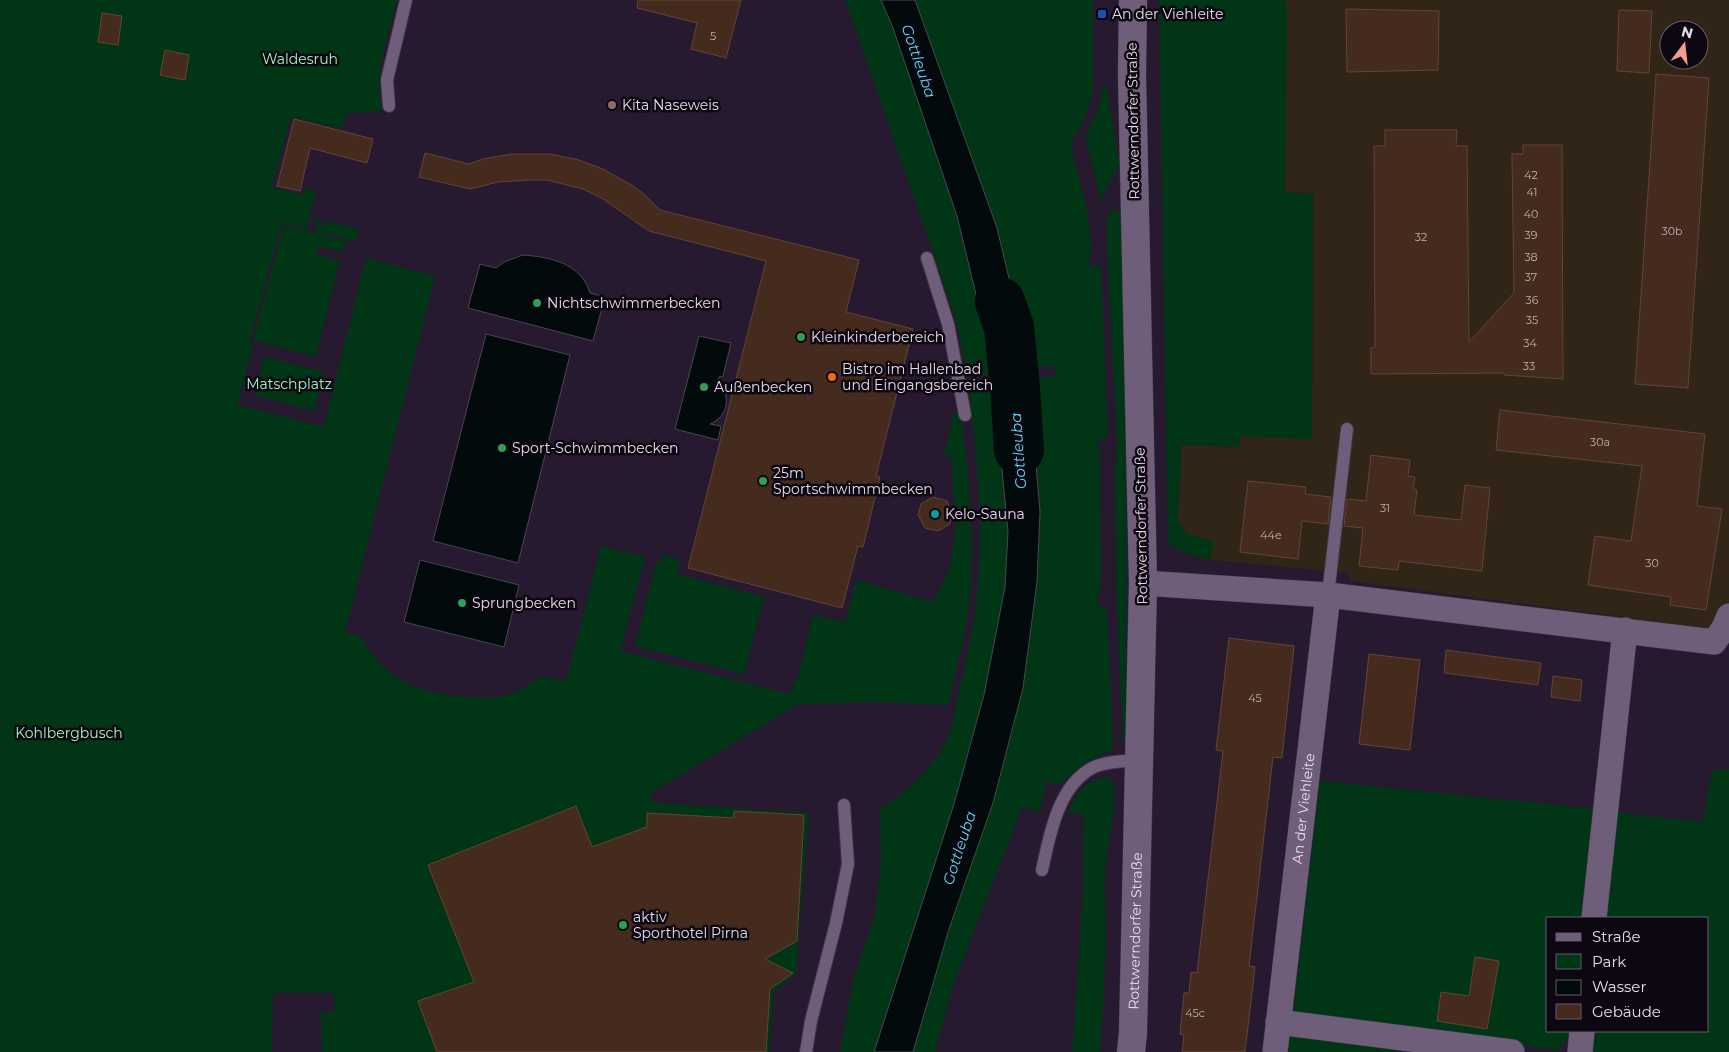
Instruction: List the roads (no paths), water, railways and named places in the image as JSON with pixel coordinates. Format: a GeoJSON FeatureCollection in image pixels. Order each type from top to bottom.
{"type":"FeatureCollection","features":[{"type":"Feature","properties":{"kind":"main road","name":"Rottwerndorfer Straße"},"geometry":{"type":"LineString","coordinates":[[1131,1052],[1140,760],[1143,583],[1132,85],[1133,0]]}},
{"type":"Feature","properties":{"kind":"street"},"geometry":{"type":"LineString","coordinates":[[1143,583],[1328,594],[1714,642],[1724,628],[1729,616]]}},
{"type":"Feature","properties":{"kind":"street","name":"An der Viehleite"},"geometry":{"type":"LineString","coordinates":[[1275,1052],[1328,594]]}},
{"type":"Feature","properties":{"kind":"street"},"geometry":{"type":"LineString","coordinates":[[1594,917],[1625,630]]}},
{"type":"Feature","properties":{"kind":"street"},"geometry":{"type":"LineString","coordinates":[[1278,1022],[1512,1052]]}},
{"type":"Feature","properties":{"kind":"street"},"geometry":{"type":"LineString","coordinates":[[1580,1052],[1582,1032]]}},
{"type":"Feature","properties":{"kind":"lane"},"geometry":{"type":"LineString","coordinates":[[389,106],[387,80],[406,0]]}},
{"type":"Feature","properties":{"kind":"lane"},"geometry":{"type":"LineString","coordinates":[[927,258],[948,324],[965,415]]}},
{"type":"Feature","properties":{"kind":"lane","name":"An der Viehleite"},"geometry":{"type":"LineString","coordinates":[[1328,594],[1347,429]]}},
{"type":"Feature","properties":{"kind":"lane"},"geometry":{"type":"LineString","coordinates":[[1042,870],[1051,829],[1066,792],[1094,767],[1119,761],[1140,760]]}},
{"type":"Feature","properties":{"kind":"lane"},"geometry":{"type":"LineString","coordinates":[[806,1052],[811,1021],[836,924],[848,864],[844,805]]}},
{"type":"Feature","properties":{"kind":"water"},"geometry":{"type":"Polygon","coordinates":[[[881,0],[915,0],[997,228],[1021,328],[1028,369],[995,373],[957,216],[893,28],[881,0]]]}},
{"type":"Feature","properties":{"kind":"water","name":"Nichtschwimmerbecken"},"geometry":{"type":"Polygon","coordinates":[[[523,255],[554,260],[572,268],[586,283],[590,293],[605,297],[593,341],[468,308],[480,264],[496,268],[504,262],[523,255]]]}},
{"type":"Feature","properties":{"kind":"water","name":"Sport-Schwimmbecken"},"geometry":{"type":"Polygon","coordinates":[[[486,334],[570,355],[518,563],[433,541],[486,334]]]}},
{"type":"Feature","properties":{"kind":"water","name":"Außenbecken"},"geometry":{"type":"Polygon","coordinates":[[[699,336],[731,343],[723,376],[717,380],[726,395],[726,405],[719,418],[710,424],[721,426],[718,440],[675,429],[699,336]]]}},
{"type":"Feature","properties":{"kind":"water"},"geometry":{"type":"Polygon","coordinates":[[[1029,380],[1040,512],[1037,582],[1023,688],[993,803],[949,929],[913,1052],[874,1052],[954,804],[984,695],[1005,587],[1008,532],[994,385],[1029,380]]]}},
{"type":"Feature","properties":{"kind":"water","name":"Sprungbecken"},"geometry":{"type":"Polygon","coordinates":[[[420,560],[519,585],[504,647],[404,622],[420,560]]]}},
{"type":"Feature","properties":{"kind":"waterway","name":"Gottleuba"},"geometry":{"type":"LineString","coordinates":[[1000,302],[1009,327],[1019,450]]}},
{"type":"Feature","properties":{"kind":"place","name":"An der Viehleite"},"geometry":{"type":"Point","coordinates":[1102,14]}},
{"type":"Feature","properties":{"kind":"place","name":"Kita Naseweis"},"geometry":{"type":"Point","coordinates":[612,105]}},
{"type":"Feature","properties":{"kind":"place","name":"Nichtschwimmerbecken"},"geometry":{"type":"Point","coordinates":[537,303]}},
{"type":"Feature","properties":{"kind":"place","name":"Kleinkinderbereich"},"geometry":{"type":"Point","coordinates":[801,337]}},
{"type":"Feature","properties":{"kind":"place","name":"Bistro im Hallenbad und Eingangsbereich"},"geometry":{"type":"Point","coordinates":[832,377]}},
{"type":"Feature","properties":{"kind":"place","name":"Außenbecken"},"geometry":{"type":"Point","coordinates":[704,387]}},
{"type":"Feature","properties":{"kind":"place","name":"Sport-Schwimmbecken"},"geometry":{"type":"Point","coordinates":[502,448]}},
{"type":"Feature","properties":{"kind":"place","name":"25m Sportschwimmbecken"},"geometry":{"type":"Point","coordinates":[763,481]}},
{"type":"Feature","properties":{"kind":"place","name":"Kelo-Sauna"},"geometry":{"type":"Point","coordinates":[935,514]}},
{"type":"Feature","properties":{"kind":"place","name":"Sprungbecken"},"geometry":{"type":"Point","coordinates":[462,603]}},
{"type":"Feature","properties":{"kind":"place","name":"aktiv Sporthotel Pirna"},"geometry":{"type":"Point","coordinates":[623,925]}},
{"type":"Feature","properties":{"kind":"park label","name":"Waldesruh"},"geometry":{"type":"Point","coordinates":[300,59]}},
{"type":"Feature","properties":{"kind":"park label","name":"Matschplatz"},"geometry":{"type":"Point","coordinates":[289,384]}},
{"type":"Feature","properties":{"kind":"park label","name":"Kohlbergbusch"},"geometry":{"type":"Point","coordinates":[69,733]}}]}
